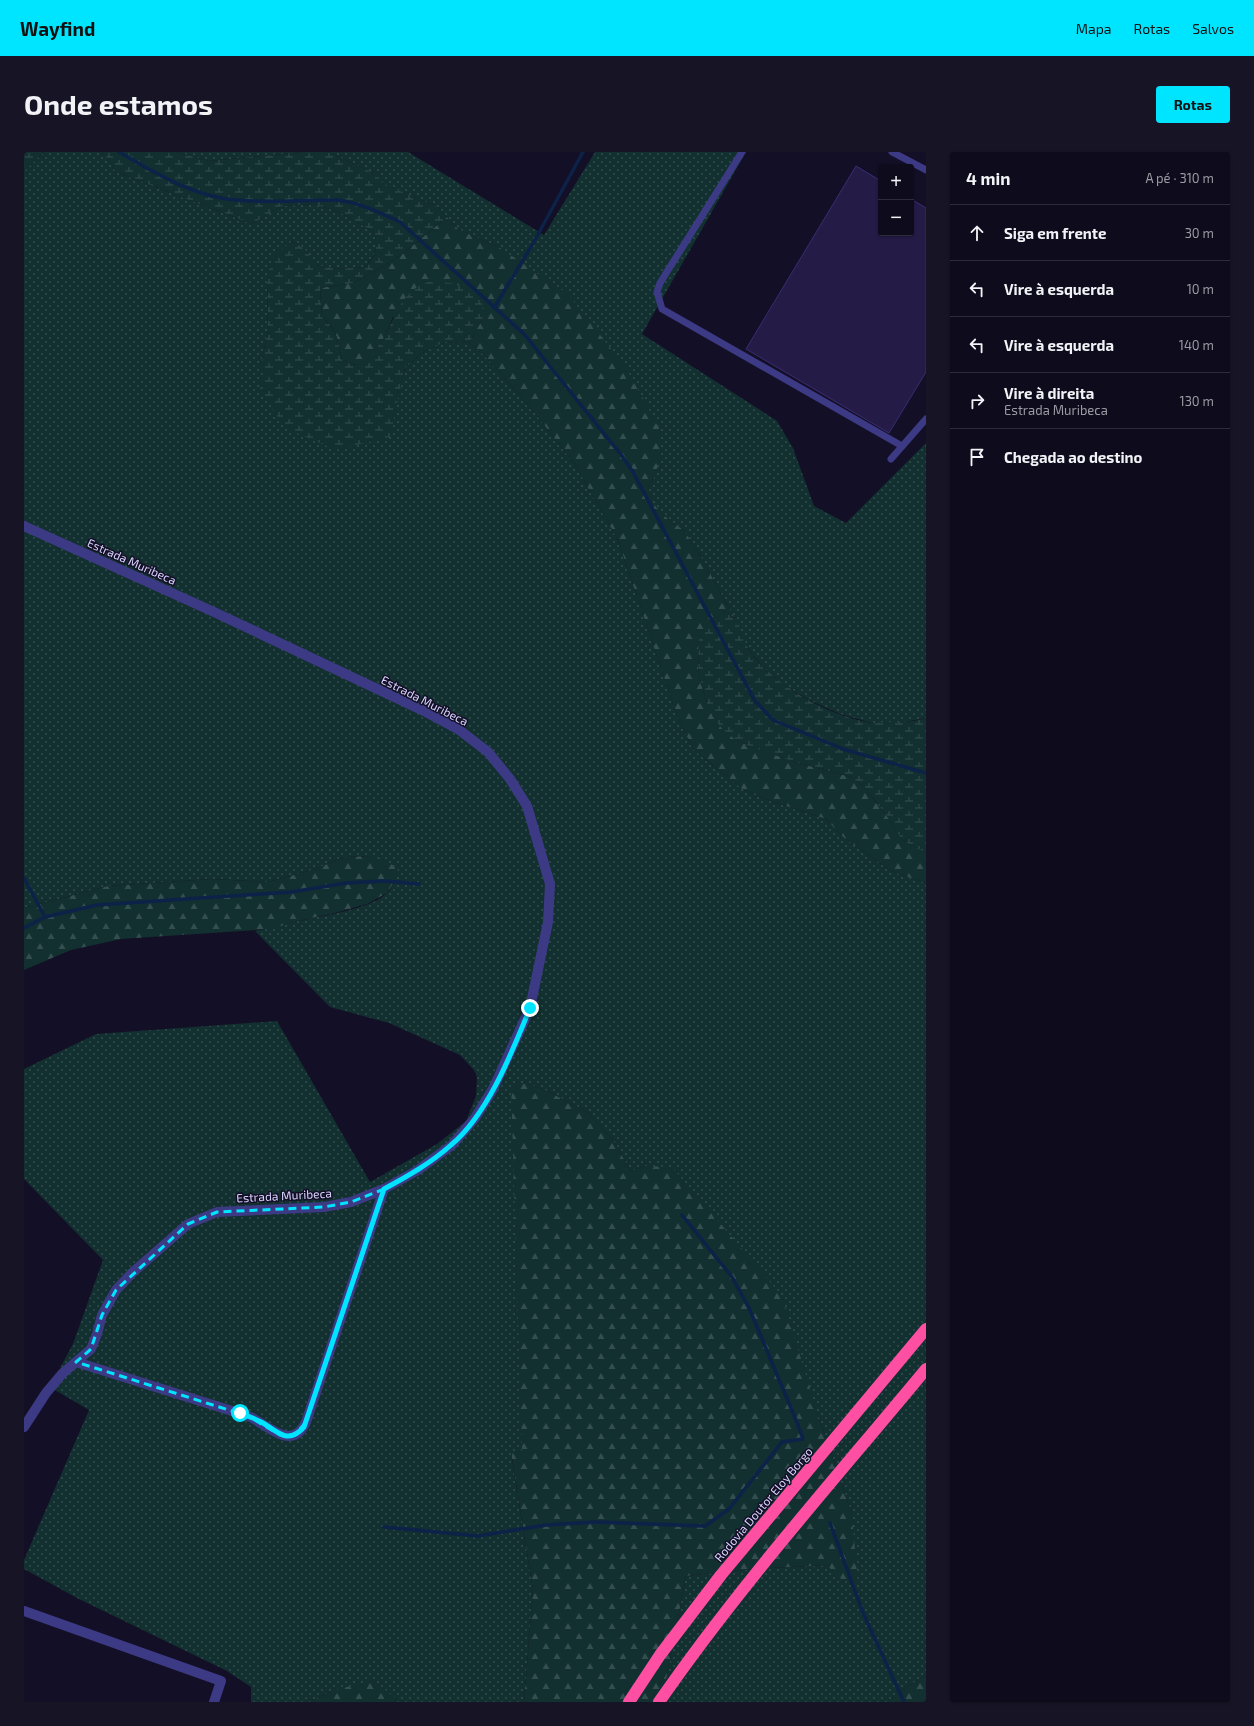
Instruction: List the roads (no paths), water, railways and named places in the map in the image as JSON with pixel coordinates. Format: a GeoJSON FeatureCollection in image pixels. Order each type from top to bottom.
{"type":"FeatureCollection","features":[{"type":"Feature","properties":{"kind":"highway","name":"Rodovia Doutor Eloy Borgo"},"geometry":{"type":"LineString","coordinates":[[629,1702],[665,1649],[722,1575],[926,1329]]}},
{"type":"Feature","properties":{"kind":"highway"},"geometry":{"type":"LineString","coordinates":[[660,1702],[741,1591],[926,1369]]}},
{"type":"Feature","properties":{"kind":"street","name":"Estrada Muribeca"},"geometry":{"type":"LineString","coordinates":[[24,526],[214,612],[458,729],[488,752],[510,779],[527,806],[550,884],[548,922],[530,1008],[493,1089],[475,1118],[452,1145],[418,1170],[384,1189],[351,1202],[324,1207],[217,1212],[188,1224],[132,1273],[116,1290],[102,1315],[98,1334],[91,1349],[62,1374],[46,1392],[24,1427]]}},
{"type":"Feature","properties":{"kind":"street"},"geometry":{"type":"LineString","coordinates":[[76,1362],[248,1416],[264,1424],[280,1435],[295,1435],[304,1427],[306,1422],[384,1189]]}},
{"type":"Feature","properties":{"kind":"street"},"geometry":{"type":"LineString","coordinates":[[24,1611],[221,1681],[214,1702]]}},
{"type":"Feature","properties":{"kind":"lane"},"geometry":{"type":"LineString","coordinates":[[742,152],[660,283],[657,292],[662,309],[902,446]]}},
{"type":"Feature","properties":{"kind":"lane"},"geometry":{"type":"LineString","coordinates":[[892,152],[926,170]]}},
{"type":"Feature","properties":{"kind":"lane"},"geometry":{"type":"LineString","coordinates":[[891,459],[926,419]]}},
{"type":"Feature","properties":{"kind":"waterway"},"geometry":{"type":"LineString","coordinates":[[119,152],[175,183],[220,198],[248,201],[345,201],[377,211],[400,222],[524,334],[622,456],[633,472],[755,701],[773,720],[843,749],[926,773]]}},
{"type":"Feature","properties":{"kind":"waterway"},"geometry":{"type":"LineString","coordinates":[[494,308],[535,240],[583,152]]}},
{"type":"Feature","properties":{"kind":"waterway"},"geometry":{"type":"LineString","coordinates":[[24,878],[45,917]]}},
{"type":"Feature","properties":{"kind":"waterway"},"geometry":{"type":"LineString","coordinates":[[24,928],[45,917],[97,905],[291,892],[346,883],[384,881],[419,884]]}},
{"type":"Feature","properties":{"kind":"waterway"},"geometry":{"type":"LineString","coordinates":[[384,1527],[478,1536],[546,1525],[596,1522],[705,1526],[729,1509],[782,1442],[803,1439],[749,1308],[732,1277],[682,1215]]}},
{"type":"Feature","properties":{"kind":"waterway"},"geometry":{"type":"LineString","coordinates":[[830,1523],[863,1613],[904,1702]]}}]}
